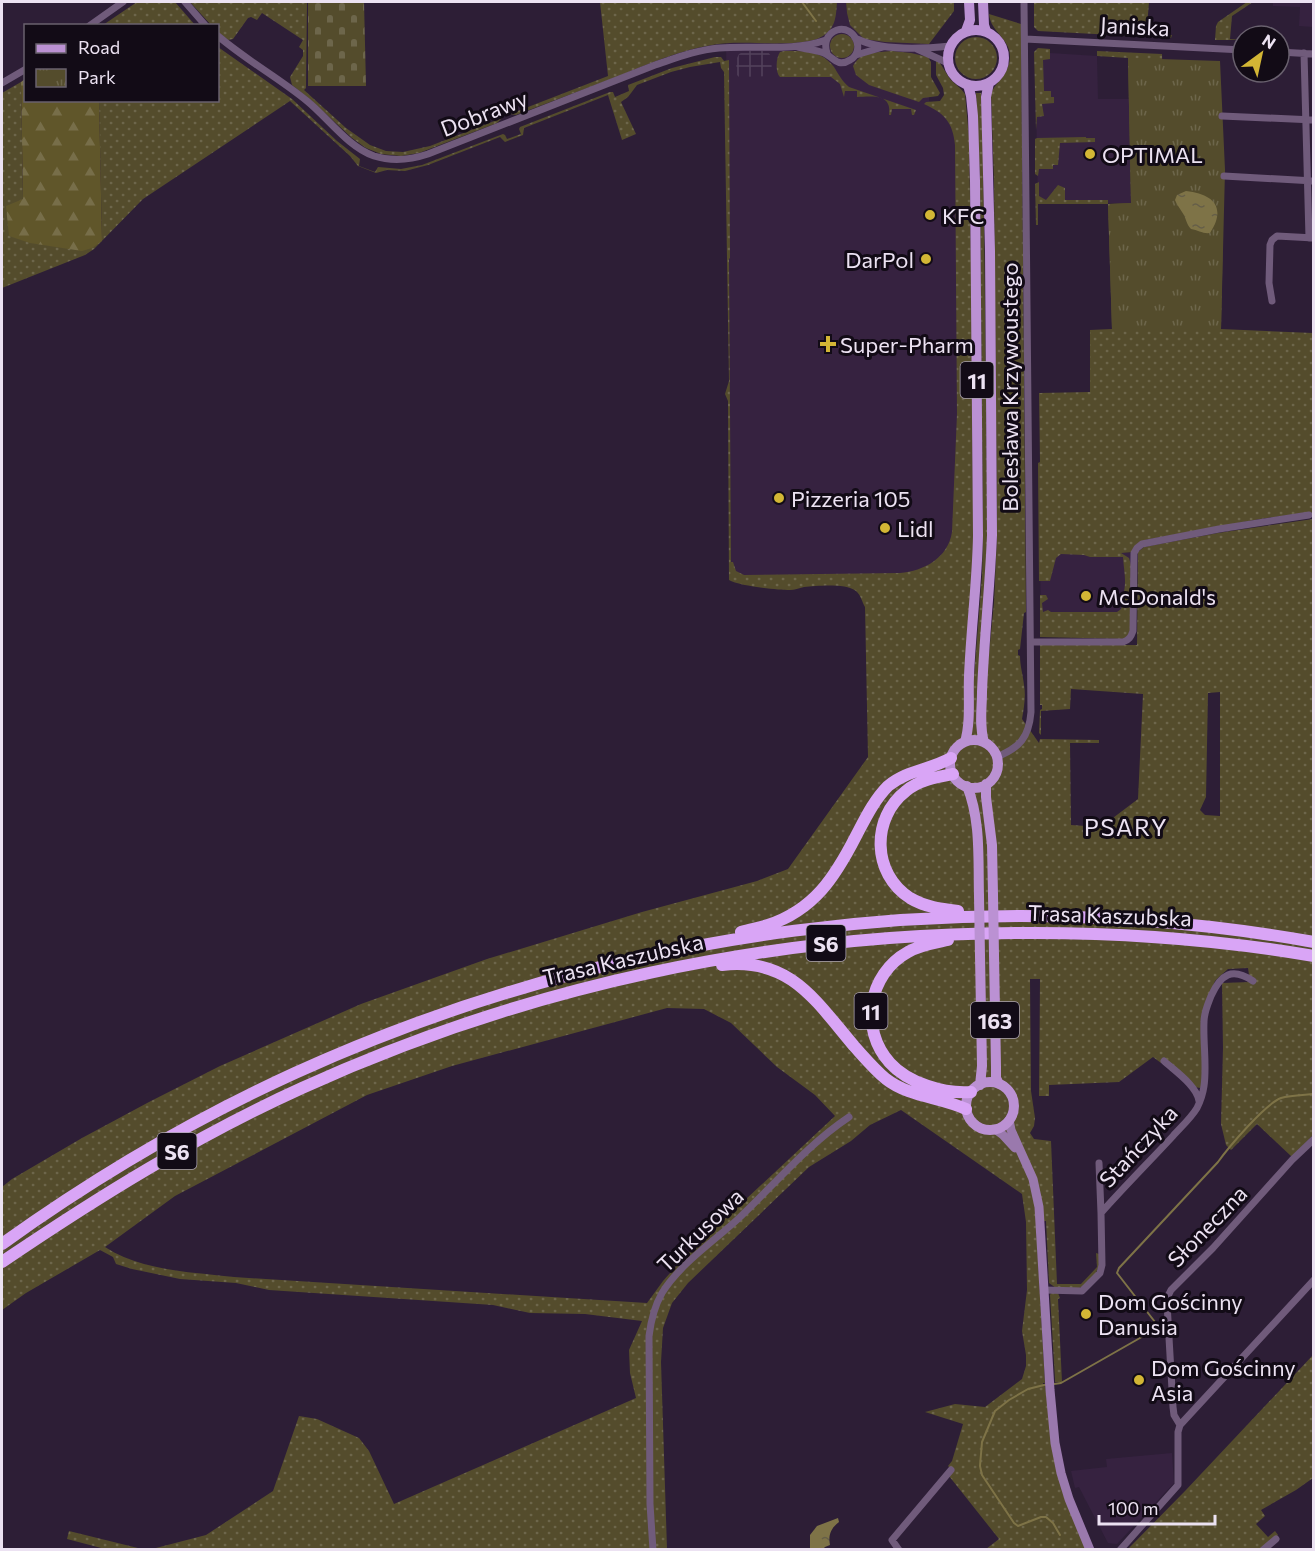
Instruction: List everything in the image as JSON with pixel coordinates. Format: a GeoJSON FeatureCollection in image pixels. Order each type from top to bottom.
{"type":"FeatureCollection","features":[{"type":"Feature","properties":{"kind":"highway"},"geometry":{"type":"LineString","coordinates":[[703,945],[768,925],[792,915],[806,905],[830,880],[873,805],[888,787],[912,772],[951,759]]}},
{"type":"Feature","properties":{"kind":"highway"},"geometry":{"type":"LineString","coordinates":[[953,774],[918,784],[897,799],[882,828],[880,849],[882,860],[896,886],[915,900],[934,908],[995,916]]}},
{"type":"Feature","properties":{"kind":"highway","name":"Trasa Kaszubska"},"geometry":{"type":"LineString","coordinates":[[2,1244],[97,1179],[175,1134],[247,1096],[336,1055],[423,1021],[517,989],[613,963],[703,945],[839,925],[908,919],[995,916],[1060,916],[1148,921],[1245,931],[1314,942]]}},
{"type":"Feature","properties":{"kind":"highway","name":"Trasa Kaszubska"},"geometry":{"type":"LineString","coordinates":[[2,1262],[75,1213],[150,1167],[236,1120],[330,1076],[422,1039],[501,1012],[592,986],[676,966],[755,952],[829,943],[977,933],[1139,935],[1242,945],[1314,956]]}},
{"type":"Feature","properties":{"kind":"highway","name":"11"},"geometry":{"type":"LineString","coordinates":[[975,1088],[957,1092],[929,1085],[899,1072],[880,1050],[872,1027],[871,1011],[873,996],[880,978],[902,956],[915,948],[977,933]]}},
{"type":"Feature","properties":{"kind":"highway"},"geometry":{"type":"LineString","coordinates":[[676,966],[747,964],[784,975],[808,992],[884,1078],[913,1093],[966,1109]]}},
{"type":"Feature","properties":{"kind":"main road"},"geometry":{"type":"LineString","coordinates":[[966,31],[970,20],[969,2]]}},
{"type":"Feature","properties":{"kind":"main road"},"geometry":{"type":"LineString","coordinates":[[983,2],[986,31],[976,29],[966,31],[956,38],[950,46],[948,63],[955,77],[968,85],[989,83]]}},
{"type":"Feature","properties":{"kind":"main road","name":"11"},"geometry":{"type":"LineString","coordinates":[[984,742],[981,731],[983,677],[992,535],[990,228],[986,97],[989,83],[1002,68],[1004,57],[999,42],[986,31]]}},
{"type":"Feature","properties":{"kind":"main road","name":"11"},"geometry":{"type":"LineString","coordinates":[[965,742],[978,536],[975,181],[973,116],[968,85]]}},
{"type":"Feature","properties":{"kind":"main road"},"geometry":{"type":"LineString","coordinates":[[975,740],[984,742],[991,747],[996,757],[998,763],[996,772],[986,784],[977,787],[960,783],[951,768],[951,759],[956,749],[965,742],[975,740]]}},
{"type":"Feature","properties":{"kind":"main road","name":"163"},"geometry":{"type":"LineString","coordinates":[[986,784],[992,845],[996,1078],[1012,1099],[1013,1110],[1009,1120],[1011,1130],[1035,1186],[1039,1207],[1053,1428],[1061,1473],[1073,1512],[1090,1550]]}},
{"type":"Feature","properties":{"kind":"main road"},"geometry":{"type":"LineString","coordinates":[[966,1109],[967,1100],[975,1088],[982,1066],[977,839],[972,800],[967,786]]}},
{"type":"Feature","properties":{"kind":"main road"},"geometry":{"type":"LineString","coordinates":[[975,1088],[988,1083],[999,1084]]}},
{"type":"Feature","properties":{"kind":"main road","name":"163"},"geometry":{"type":"LineString","coordinates":[[966,1109],[977,1126],[995,1129],[1007,1138],[1024,1160]]}},
{"type":"Feature","properties":{"kind":"main road"},"geometry":{"type":"LineString","coordinates":[[995,1129],[1009,1120]]}},
{"type":"Feature","properties":{"kind":"street"},"geometry":{"type":"LineString","coordinates":[[92,24],[123,2]]}},
{"type":"Feature","properties":{"kind":"street"},"geometry":{"type":"LineString","coordinates":[[185,2],[204,24]]}},
{"type":"Feature","properties":{"kind":"street","name":"Bolesława Krzywoustego"},"geometry":{"type":"LineString","coordinates":[[996,757],[1018,745],[1024,737],[1029,727],[1031,708],[1024,2]]}},
{"type":"Feature","properties":{"kind":"street","name":"Dobrawy"},"geometry":{"type":"LineString","coordinates":[[219,37],[308,102],[357,147],[372,155],[391,160],[428,154],[690,53],[720,48],[795,46],[826,40],[831,33],[837,30],[852,33],[857,39],[886,47],[950,46]]}},
{"type":"Feature","properties":{"kind":"street"},"geometry":{"type":"LineString","coordinates":[[856,55],[857,39]]}},
{"type":"Feature","properties":{"kind":"street","name":"Janiska"},"geometry":{"type":"LineString","coordinates":[[1025,39],[1231,49]]}},
{"type":"Feature","properties":{"kind":"street"},"geometry":{"type":"LineString","coordinates":[[826,40],[827,53]]}},
{"type":"Feature","properties":{"kind":"street","name":"Dobrawy"},"geometry":{"type":"LineString","coordinates":[[795,46],[827,53],[832,60],[843,63],[850,61],[856,55],[886,47]]}},
{"type":"Feature","properties":{"kind":"street"},"geometry":{"type":"LineString","coordinates":[[915,48],[948,63]]}},
{"type":"Feature","properties":{"kind":"street"},"geometry":{"type":"LineString","coordinates":[[1291,52],[1314,54]]}},
{"type":"Feature","properties":{"kind":"street"},"geometry":{"type":"LineString","coordinates":[[1272,301],[1269,283],[1271,242],[1277,236],[1311,238],[1309,120],[1304,53]]}},
{"type":"Feature","properties":{"kind":"street"},"geometry":{"type":"LineString","coordinates":[[2,83],[24,70]]}},
{"type":"Feature","properties":{"kind":"street"},"geometry":{"type":"LineString","coordinates":[[1222,116],[1309,120]]}},
{"type":"Feature","properties":{"kind":"street"},"geometry":{"type":"LineString","coordinates":[[1224,176],[1310,181]]}},
{"type":"Feature","properties":{"kind":"street"},"geometry":{"type":"LineString","coordinates":[[1031,642],[1123,642],[1127,640],[1133,631],[1134,553],[1142,544],[1309,515]]}},
{"type":"Feature","properties":{"kind":"street","name":"Stańczyka"},"geometry":{"type":"LineString","coordinates":[[1101,1213],[1198,1106],[1204,1080],[1205,1009],[1216,985],[1226,975],[1233,973],[1253,981]]}},
{"type":"Feature","properties":{"kind":"street","name":"Stańczyka"},"geometry":{"type":"LineString","coordinates":[[1164,1061],[1196,1091],[1199,1101]]}},
{"type":"Feature","properties":{"kind":"street","name":"Turkusowa"},"geometry":{"type":"LineString","coordinates":[[653,1550],[650,1504],[649,1336],[654,1309],[663,1291],[690,1261],[738,1219],[821,1137],[849,1118]]}},
{"type":"Feature","properties":{"kind":"street","name":"Słoneczna"},"geometry":{"type":"LineString","coordinates":[[1120,1550],[1178,1485],[1180,1425],[1176,1421],[1173,1407],[1168,1296],[1292,1160],[1314,1139]]}},
{"type":"Feature","properties":{"kind":"street","name":"Stańczyka"},"geometry":{"type":"LineString","coordinates":[[1044,1290],[1082,1291],[1100,1273],[1102,1268],[1099,1163]]}},
{"type":"Feature","properties":{"kind":"street"},"geometry":{"type":"LineString","coordinates":[[1180,1425],[1314,1280]]}},
{"type":"Feature","properties":{"kind":"street"},"geometry":{"type":"LineString","coordinates":[[899,1550],[892,1540],[951,1470]]}},
{"type":"Feature","properties":{"kind":"street"},"geometry":{"type":"LineString","coordinates":[[1263,1550],[1276,1539]]}},
{"type":"Feature","properties":{"kind":"shaded area"},"geometry":{"type":"Polygon","coordinates":[[[837,2],[846,2],[847,13],[933,38],[929,44],[929,101],[958,121],[965,577],[731,578],[726,37],[836,13],[837,2]]]}},
{"type":"Feature","properties":{"kind":"shaded area"},"geometry":{"type":"Polygon","coordinates":[[[1273,2],[1313,2],[1313,27],[1299,26],[1300,7],[1273,6],[1273,2]]]}},
{"type":"Feature","properties":{"kind":"shaded area"},"geometry":{"type":"Polygon","coordinates":[[[745,51],[765,51],[771,56],[772,74],[770,76],[739,77],[737,75],[736,60],[739,54],[745,51]]]}},
{"type":"Feature","properties":{"kind":"shaded area"},"geometry":{"type":"Polygon","coordinates":[[[1035,52],[1097,56],[1098,99],[1129,99],[1131,203],[1038,204],[1035,52]]]}},
{"type":"Feature","properties":{"kind":"shaded area","name":"McDonald's"},"geometry":{"type":"Polygon","coordinates":[[[1040,551],[1131,553],[1130,633],[1041,631],[1040,551]]]}},
{"type":"Feature","properties":{"kind":"shaded area"},"geometry":{"type":"Polygon","coordinates":[[[1172,1453],[1174,1483],[1117,1544],[1108,1543],[1079,1487],[1075,1488],[1071,1471],[1107,1467],[1106,1459],[1172,1453]]]}},
{"type":"Feature","properties":{"kind":"green space"},"geometry":{"type":"Polygon","coordinates":[[[137,2],[175,2],[194,24],[104,24],[137,2]]]}},
{"type":"Feature","properties":{"kind":"green space"},"geometry":{"type":"Polygon","coordinates":[[[190,2],[307,2],[306,88],[304,90],[346,128],[370,145],[386,151],[403,152],[430,146],[502,118],[497,123],[419,153],[401,156],[381,154],[366,148],[352,138],[292,85],[290,77],[303,56],[303,50],[299,47],[303,40],[262,13],[257,20],[248,18],[233,39],[228,40],[219,33],[219,24],[210,24],[190,2]]]}},
{"type":"Feature","properties":{"kind":"green space"},"geometry":{"type":"Polygon","coordinates":[[[308,2],[364,2],[366,86],[308,86],[308,2]]]}},
{"type":"Feature","properties":{"kind":"green space"},"geometry":{"type":"Polygon","coordinates":[[[600,2],[837,2],[830,30],[813,40],[791,43],[716,44],[689,50],[516,115],[510,114],[608,76],[600,2]]]}},
{"type":"Feature","properties":{"kind":"green space"},"geometry":{"type":"Polygon","coordinates":[[[846,2],[954,2],[954,11],[929,44],[885,42],[864,39],[850,25],[846,2]]]}},
{"type":"Feature","properties":{"kind":"green space"},"geometry":{"type":"Polygon","coordinates":[[[1034,2],[1149,2],[1147,27],[1136,26],[1135,32],[1172,35],[1171,38],[1038,31],[1034,27],[1034,2]]]}},
{"type":"Feature","properties":{"kind":"green space"},"geometry":{"type":"Polygon","coordinates":[[[1247,2],[1253,2],[1232,16],[1231,40],[1215,40],[1218,22],[1247,2]]]}},
{"type":"Feature","properties":{"kind":"green space"},"geometry":{"type":"Polygon","coordinates":[[[989,14],[1021,24],[1026,612],[1018,655],[1025,689],[1022,719],[1039,743],[1040,739],[1099,740],[1099,743],[1070,743],[1071,825],[1101,827],[1138,799],[1143,694],[1071,689],[1070,709],[1041,711],[1041,735],[1039,733],[1040,710],[1042,709],[1040,705],[1040,645],[1137,645],[1138,552],[1144,547],[1313,519],[1313,1135],[1292,1157],[1257,1124],[1231,1150],[1226,1145],[1221,1124],[1222,983],[1250,982],[1248,968],[1228,969],[1215,981],[1205,1006],[1202,1086],[1200,1088],[1195,1087],[1165,1059],[1161,1063],[1153,1057],[1119,1082],[1049,1085],[1049,1096],[1039,1096],[1040,979],[1030,979],[1031,1091],[1035,1118],[1030,1133],[1034,1139],[1051,1141],[1057,1284],[1081,1284],[1097,1267],[1096,1253],[1099,1254],[1099,1266],[1095,1275],[1082,1287],[1056,1288],[1049,1283],[1046,1221],[1036,1222],[1045,1383],[1043,1385],[1045,1385],[1049,1414],[1086,1549],[986,1549],[999,1539],[949,1476],[953,1471],[948,1466],[952,1461],[963,1424],[925,1412],[955,1404],[985,1407],[1022,1379],[1026,1366],[1022,1331],[1027,1290],[1026,1222],[1022,1194],[901,1110],[870,1125],[851,1141],[809,1167],[688,1283],[672,1303],[663,1328],[661,1362],[667,1549],[152,1549],[206,1535],[273,1491],[299,1416],[317,1419],[359,1438],[369,1451],[394,1504],[636,1398],[630,1373],[629,1350],[642,1321],[585,1314],[530,1313],[493,1305],[269,1290],[236,1283],[180,1279],[116,1264],[113,1257],[100,1250],[26,1293],[2,1310],[2,1187],[12,1179],[82,1138],[220,1066],[361,1004],[487,959],[642,912],[757,881],[788,869],[868,757],[865,607],[858,593],[851,588],[838,586],[784,590],[749,586],[729,580],[728,401],[725,394],[729,381],[724,72],[720,62],[671,72],[637,85],[621,102],[636,134],[622,140],[608,95],[524,128],[523,135],[505,142],[500,137],[428,165],[405,171],[387,170],[376,173],[358,166],[290,101],[143,199],[102,241],[99,102],[219,102],[219,48],[292,99],[360,159],[359,166],[375,172],[378,167],[401,169],[422,165],[503,134],[507,139],[521,134],[520,127],[610,92],[613,92],[615,97],[629,91],[628,85],[672,68],[715,57],[721,57],[724,61],[729,60],[731,562],[736,571],[744,575],[900,573],[909,572],[934,562],[946,549],[952,532],[957,414],[955,145],[950,124],[937,111],[924,104],[940,101],[944,95],[936,75],[936,59],[951,80],[965,94],[969,137],[974,677],[983,536],[980,181],[976,93],[981,93],[983,137],[989,653],[997,535],[994,180],[991,93],[1005,73],[1010,60],[1010,52],[994,28],[989,14]],[[1220,692],[1208,693],[1206,797],[1200,810],[1205,815],[1220,816],[1220,692]],[[667,1008],[452,1066],[367,1095],[175,1196],[105,1247],[135,1261],[184,1272],[647,1303],[685,1256],[835,1116],[815,1095],[777,1067],[731,1023],[704,1009],[667,1008]]]}},
{"type":"Feature","properties":{"kind":"green space"},"geometry":{"type":"Polygon","coordinates":[[[842,34],[847,35],[853,41],[853,51],[847,57],[842,58],[837,57],[831,51],[830,46],[831,41],[837,35],[842,34]]]}},
{"type":"Feature","properties":{"kind":"green space"},"geometry":{"type":"Polygon","coordinates":[[[976,37],[991,43],[997,58],[991,73],[976,79],[961,73],[955,58],[961,43],[976,37]]]}},
{"type":"Feature","properties":{"kind":"green space"},"geometry":{"type":"Polygon","coordinates":[[[1038,48],[1050,49],[1050,59],[1043,60],[1044,91],[1051,91],[1054,103],[1042,104],[1044,116],[1037,117],[1036,130],[1034,52],[1038,48]]]}},
{"type":"Feature","properties":{"kind":"green space"},"geometry":{"type":"Polygon","coordinates":[[[892,51],[928,57],[931,62],[931,77],[940,93],[938,96],[923,98],[919,102],[869,85],[856,75],[853,66],[860,58],[865,55],[892,51]]]}},
{"type":"Feature","properties":{"kind":"green space"},"geometry":{"type":"Polygon","coordinates":[[[1097,51],[1162,54],[1165,178],[1223,234],[1221,329],[1313,333],[1313,519],[1311,512],[1145,540],[1134,552],[1121,553],[1129,558],[1131,565],[1130,633],[1125,639],[1040,637],[1040,595],[1046,595],[1048,599],[1042,603],[1043,612],[1048,610],[1051,612],[1117,612],[1122,607],[1125,586],[1123,557],[1061,554],[1056,558],[1050,581],[1039,581],[1039,393],[1090,392],[1090,330],[1112,329],[1108,204],[1131,203],[1128,58],[1097,56],[1097,51]]]}},
{"type":"Feature","properties":{"kind":"green space"},"geometry":{"type":"Polygon","coordinates":[[[780,52],[818,54],[829,61],[849,87],[916,110],[914,115],[911,109],[892,109],[889,115],[886,101],[874,97],[857,97],[857,91],[845,91],[844,97],[840,84],[831,77],[780,77],[777,72],[777,61],[780,52]]]}},
{"type":"Feature","properties":{"kind":"green space"},"geometry":{"type":"Polygon","coordinates":[[[1128,58],[1220,61],[1225,170],[1221,329],[1112,330],[1108,204],[1131,203],[1128,58]]]}},
{"type":"Feature","properties":{"kind":"green space"},"geometry":{"type":"Polygon","coordinates":[[[24,80],[24,102],[99,102],[102,241],[92,248],[82,251],[30,243],[9,236],[6,206],[23,199],[21,82],[24,80]]]}},
{"type":"Feature","properties":{"kind":"green space"},"geometry":{"type":"Polygon","coordinates":[[[21,82],[23,199],[102,241],[85,255],[2,288],[2,93],[21,82]]]}},
{"type":"Feature","properties":{"kind":"green space"},"geometry":{"type":"Polygon","coordinates":[[[1095,138],[1095,142],[1060,143],[1058,165],[1053,165],[1053,169],[1039,169],[1038,176],[1035,174],[1035,139],[1095,138]]]}},
{"type":"Feature","properties":{"kind":"green space"},"geometry":{"type":"Polygon","coordinates":[[[1039,182],[1039,196],[1046,200],[1058,185],[1065,188],[1065,200],[1108,200],[1108,204],[1038,204],[1038,225],[1036,225],[1035,184],[1039,182]]]}},
{"type":"Feature","properties":{"kind":"green space"},"geometry":{"type":"Polygon","coordinates":[[[1051,1293],[1058,1293],[1060,1298],[1058,1299],[1062,1382],[1055,1382],[1051,1293]]]}},
{"type":"Feature","properties":{"kind":"green space"},"geometry":{"type":"Polygon","coordinates":[[[1313,1355],[1313,1478],[1261,1510],[1265,1516],[1256,1524],[1268,1537],[1275,1531],[1278,1535],[1260,1549],[1127,1550],[1185,1491],[1313,1355]]]}},
{"type":"Feature","properties":{"kind":"green space"},"geometry":{"type":"Polygon","coordinates":[[[69,1531],[142,1549],[105,1549],[67,1539],[69,1531]]]}},
{"type":"Feature","properties":{"kind":"water"},"geometry":{"type":"Polygon","coordinates":[[[1186,191],[1204,195],[1214,203],[1217,216],[1210,233],[1191,229],[1188,225],[1175,200],[1177,195],[1186,191]]]}},
{"type":"Feature","properties":{"kind":"water"},"geometry":{"type":"Polygon","coordinates":[[[838,1518],[839,1522],[832,1529],[829,1538],[830,1545],[823,1549],[810,1549],[810,1535],[817,1526],[838,1518]]]}},
{"type":"Feature","properties":{"kind":"waterway"},"geometry":{"type":"LineString","coordinates":[[802,2],[816,21]]}},
{"type":"Feature","properties":{"kind":"waterway"},"geometry":{"type":"LineString","coordinates":[[1054,1384],[1061,1383],[1154,1330],[1155,1322],[1117,1273],[1119,1268],[1266,1109],[1281,1098],[1314,1094]]}},
{"type":"Feature","properties":{"kind":"waterway"},"geometry":{"type":"LineString","coordinates":[[1048,1384],[1028,1389],[995,1411],[982,1442],[980,1466],[982,1475],[1014,1523],[1018,1526],[1046,1517],[1053,1523],[1060,1535]]}},
{"type":"Feature","properties":{"kind":"place","name":"OPTIMAL"},"geometry":{"type":"Point","coordinates":[1090,154]}},
{"type":"Feature","properties":{"kind":"place","name":"KFC"},"geometry":{"type":"Point","coordinates":[930,215]}},
{"type":"Feature","properties":{"kind":"place","name":"DarPol"},"geometry":{"type":"Point","coordinates":[926,259]}},
{"type":"Feature","properties":{"kind":"place","name":"Super-Pharm"},"geometry":{"type":"Point","coordinates":[828,344]}},
{"type":"Feature","properties":{"kind":"place","name":"Pizzeria 105"},"geometry":{"type":"Point","coordinates":[779,498]}},
{"type":"Feature","properties":{"kind":"place","name":"Lidl"},"geometry":{"type":"Point","coordinates":[885,528]}},
{"type":"Feature","properties":{"kind":"place","name":"McDonald's"},"geometry":{"type":"Point","coordinates":[1086,596]}},
{"type":"Feature","properties":{"kind":"place","name":"Dom Gościnny Danusia"},"geometry":{"type":"Point","coordinates":[1086,1314]}},
{"type":"Feature","properties":{"kind":"place","name":"Dom Gościnny Asia"},"geometry":{"type":"Point","coordinates":[1139,1380]}},
{"type":"Feature","properties":{"kind":"district","name":"PSARY"},"geometry":{"type":"Point","coordinates":[1126,826]}}]}
